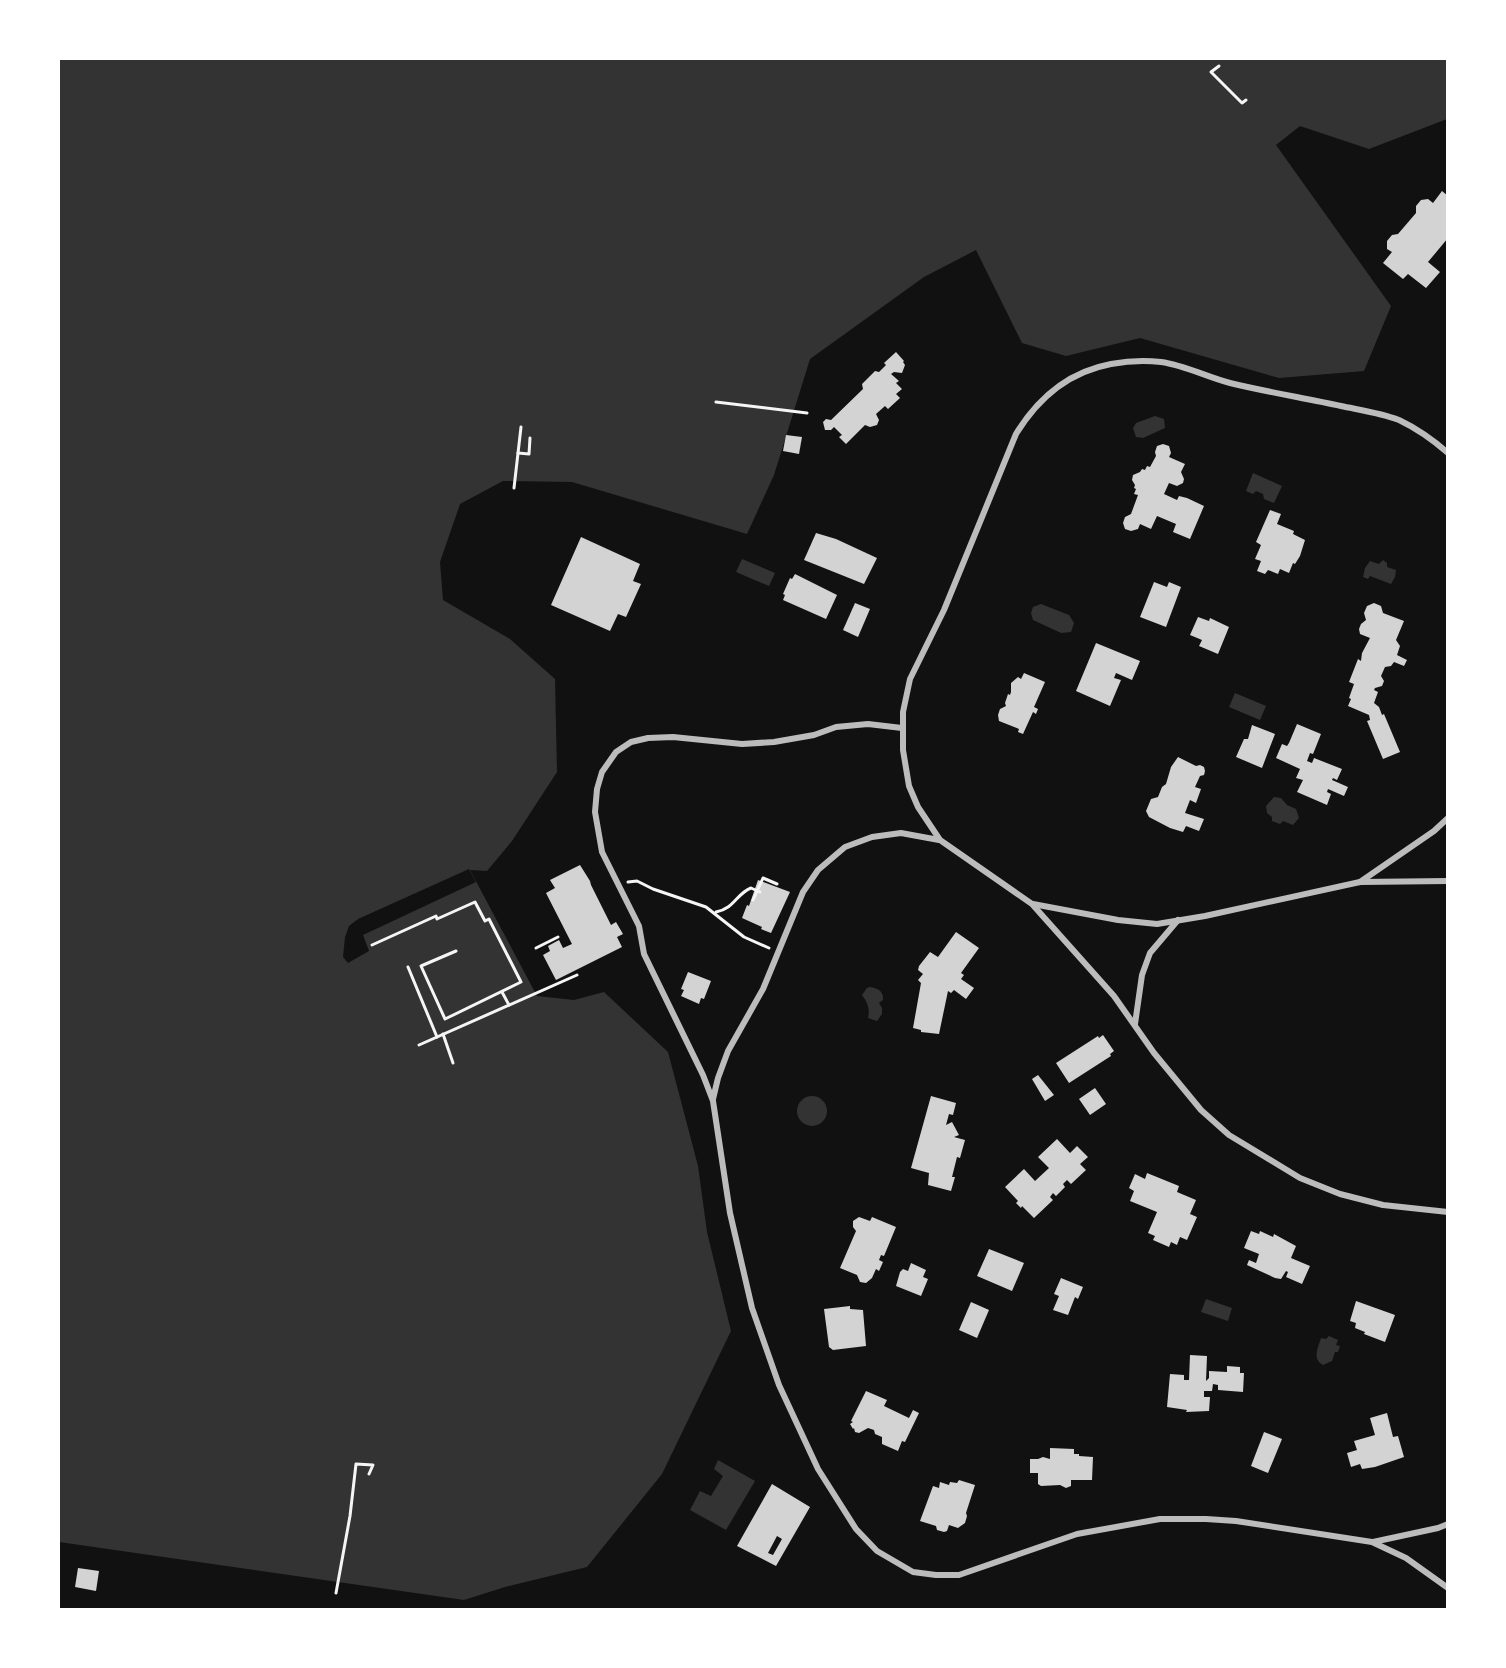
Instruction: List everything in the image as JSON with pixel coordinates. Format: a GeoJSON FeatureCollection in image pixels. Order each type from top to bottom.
{"type":"FeatureCollection","features":[{"type":"Feature","properties":{"kind":"street"},"geometry":{"type":"LineString","coordinates":[[1448,453],[1424,433],[1396,419],[1229,383],[1163,362],[1139,360],[1110,364],[1085,371],[1046,395],[1029,414],[1016,434],[944,610],[910,679],[902,728],[909,786],[918,807],[940,840],[1032,904],[1094,972],[1135,1024],[1154,1053],[1201,1110],[1229,1135],[1300,1178],[1340,1194],[1383,1205],[1448,1212]]}},
{"type":"Feature","properties":{"kind":"street"},"geometry":{"type":"LineString","coordinates":[[902,728],[868,724],[836,727],[814,735],[774,742],[742,744],[673,737],[648,738],[631,742],[616,752],[607,763],[597,789],[595,812],[602,852],[639,926],[644,954],[703,1075],[713,1101],[736,1238],[752,1308],[776,1378],[797,1428],[818,1469],[856,1529],[877,1551],[914,1572],[959,1575],[1077,1534],[1160,1519],[1236,1521],[1372,1542],[1406,1558],[1448,1588]]}},
{"type":"Feature","properties":{"kind":"street"},"geometry":{"type":"LineString","coordinates":[[1360,882],[1434,831],[1448,818]]}},
{"type":"Feature","properties":{"kind":"street"},"geometry":{"type":"LineString","coordinates":[[713,1101],[718,1078],[728,1051],[763,989],[803,892],[818,870],[845,847],[872,837],[901,833],[940,840]]}},
{"type":"Feature","properties":{"kind":"street"},"geometry":{"type":"LineString","coordinates":[[1032,904],[1118,920],[1156,924],[1205,916],[1360,882],[1448,881]]}},
{"type":"Feature","properties":{"kind":"street"},"geometry":{"type":"LineString","coordinates":[[1135,1024],[1142,975],[1150,953],[1178,920]]}},
{"type":"Feature","properties":{"kind":"street"},"geometry":{"type":"LineString","coordinates":[[1372,1542],[1448,1524]]}},
{"type":"Feature","properties":{"kind":"path"},"geometry":{"type":"LineString","coordinates":[[1219,66],[1211,72],[1242,103],[1246,100]]}},
{"type":"Feature","properties":{"kind":"path"},"geometry":{"type":"LineString","coordinates":[[716,402],[807,412]]}},
{"type":"Feature","properties":{"kind":"path"},"geometry":{"type":"LineString","coordinates":[[514,488],[521,427]]}},
{"type":"Feature","properties":{"kind":"path"},"geometry":{"type":"LineString","coordinates":[[518,453],[529,454],[530,438]]}},
{"type":"Feature","properties":{"kind":"path"},"geometry":{"type":"LineString","coordinates":[[753,900],[763,878],[777,884]]}},
{"type":"Feature","properties":{"kind":"path"},"geometry":{"type":"LineString","coordinates":[[619,885],[636,881],[706,907],[750,940],[779,952]]}},
{"type":"Feature","properties":{"kind":"path"},"geometry":{"type":"LineString","coordinates":[[714,913],[733,905],[746,890],[751,888],[758,891]]}},
{"type":"Feature","properties":{"kind":"path"},"geometry":{"type":"LineString","coordinates":[[372,945],[435,916],[437,919],[475,902],[485,921],[489,919],[521,982],[445,1019],[421,966],[456,951]]}},
{"type":"Feature","properties":{"kind":"path"},"geometry":{"type":"LineString","coordinates":[[536,948],[558,937]]}},
{"type":"Feature","properties":{"kind":"path"},"geometry":{"type":"LineString","coordinates":[[408,967],[437,1037]]}},
{"type":"Feature","properties":{"kind":"path"},"geometry":{"type":"LineString","coordinates":[[419,1045],[577,975]]}},
{"type":"Feature","properties":{"kind":"path"},"geometry":{"type":"LineString","coordinates":[[502,992],[509,1005]]}},
{"type":"Feature","properties":{"kind":"path"},"geometry":{"type":"LineString","coordinates":[[443,1034],[453,1063]]}},
{"type":"Feature","properties":{"kind":"path"},"geometry":{"type":"LineString","coordinates":[[336,1593],[350,1516],[356,1464],[373,1465],[369,1474]]}},
{"type":"Feature","properties":{"kind":"shaded area"},"geometry":{"type":"Polygon","coordinates":[[[59,59],[1447,59],[1447,119],[1369,149],[1300,126],[1276,145],[1391,306],[1364,371],[1279,378],[1140,338],[1066,356],[1022,343],[976,250],[924,277],[810,359],[774,475],[747,534],[572,482],[503,481],[460,504],[440,562],[443,600],[510,639],[555,679],[557,772],[512,841],[487,871],[470,870],[537,996],[574,1000],[604,992],[668,1052],[698,1166],[707,1232],[731,1331],[662,1474],[587,1567],[505,1587],[464,1600],[59,1542],[59,59]]]}},
{"type":"Feature","properties":{"kind":"shaded area"},"geometry":{"type":"Polygon","coordinates":[[[1155,416],[1164,419],[1165,428],[1143,438],[1136,437],[1133,428],[1136,423],[1155,416]]]}},
{"type":"Feature","properties":{"kind":"shaded area"},"geometry":{"type":"Polygon","coordinates":[[[1253,473],[1282,486],[1274,503],[1264,499],[1263,494],[1256,491],[1253,494],[1246,491],[1253,473]]]}},
{"type":"Feature","properties":{"kind":"shaded area"},"geometry":{"type":"Polygon","coordinates":[[[742,559],[775,573],[769,586],[736,572],[742,559]]]}},
{"type":"Feature","properties":{"kind":"shaded area"},"geometry":{"type":"Polygon","coordinates":[[[1383,560],[1387,563],[1387,567],[1396,570],[1391,584],[1370,576],[1368,579],[1363,577],[1370,561],[1379,564],[1383,560]]]}},
{"type":"Feature","properties":{"kind":"shaded area"},"geometry":{"type":"Polygon","coordinates":[[[1041,604],[1069,615],[1074,623],[1071,632],[1061,633],[1033,620],[1031,613],[1033,607],[1041,604]]]}},
{"type":"Feature","properties":{"kind":"shaded area"},"geometry":{"type":"Polygon","coordinates":[[[1235,693],[1266,706],[1260,720],[1229,707],[1235,693]]]}},
{"type":"Feature","properties":{"kind":"shaded area"},"geometry":{"type":"Polygon","coordinates":[[[1274,797],[1281,798],[1287,805],[1296,809],[1299,818],[1293,825],[1283,821],[1280,824],[1272,821],[1266,806],[1274,797]]]}},
{"type":"Feature","properties":{"kind":"shaded area"},"geometry":{"type":"Polygon","coordinates":[[[870,987],[880,990],[883,997],[879,1003],[882,1014],[877,1021],[868,1018],[868,1006],[862,995],[870,987]]]}},
{"type":"Feature","properties":{"kind":"shaded area"},"geometry":{"type":"Polygon","coordinates":[[[812,1096],[823,1100],[827,1111],[823,1122],[812,1126],[801,1122],[797,1111],[801,1100],[812,1096]]]}},
{"type":"Feature","properties":{"kind":"shaded area"},"geometry":{"type":"Polygon","coordinates":[[[1206,1299],[1232,1308],[1228,1321],[1201,1312],[1206,1299]]]}},
{"type":"Feature","properties":{"kind":"shaded area"},"geometry":{"type":"Polygon","coordinates":[[[1329,1336],[1338,1340],[1336,1345],[1340,1346],[1332,1361],[1323,1365],[1318,1360],[1317,1349],[1321,1338],[1326,1339],[1329,1336]]]}},
{"type":"Feature","properties":{"kind":"shaded area"},"geometry":{"type":"Polygon","coordinates":[[[718,1460],[755,1481],[726,1530],[690,1510],[700,1491],[711,1496],[723,1476],[714,1469],[718,1460]]]}},
{"type":"Feature","properties":{"kind":"pier"},"geometry":{"type":"Polygon","coordinates":[[[469,869],[476,882],[363,935],[369,951],[348,963],[343,957],[345,937],[349,926],[358,919],[469,869]]]}},
{"type":"Feature","properties":{"kind":"building"},"geometry":{"type":"Polygon","coordinates":[[[1442,191],[1448,196],[1448,238],[1428,262],[1440,272],[1426,288],[1408,274],[1403,279],[1383,263],[1392,252],[1387,249],[1387,241],[1392,235],[1398,234],[1416,213],[1416,206],[1421,200],[1428,199],[1433,203],[1442,191]]]}},
{"type":"Feature","properties":{"kind":"building"},"geometry":{"type":"Polygon","coordinates":[[[896,352],[905,365],[902,373],[891,374],[899,381],[896,383],[902,389],[896,394],[900,398],[888,409],[885,406],[876,414],[879,420],[877,425],[870,427],[865,425],[846,444],[839,437],[842,435],[834,427],[831,430],[825,430],[823,422],[826,419],[831,420],[863,389],[862,384],[875,371],[879,372],[886,365],[884,363],[896,352]]]}},
{"type":"Feature","properties":{"kind":"building"},"geometry":{"type":"Polygon","coordinates":[[[786,435],[802,437],[799,454],[783,451],[786,435]]]}},
{"type":"Feature","properties":{"kind":"building"},"geometry":{"type":"Polygon","coordinates":[[[1163,444],[1169,446],[1171,453],[1169,457],[1185,464],[1181,472],[1183,483],[1177,486],[1169,483],[1164,494],[1177,500],[1179,496],[1187,498],[1204,506],[1190,539],[1173,532],[1176,524],[1157,516],[1151,529],[1140,524],[1138,529],[1131,531],[1125,529],[1123,523],[1125,517],[1131,514],[1138,495],[1134,494],[1136,489],[1132,480],[1133,475],[1142,469],[1145,470],[1147,466],[1150,467],[1156,456],[1157,446],[1163,444]]]}},
{"type":"Feature","properties":{"kind":"building"},"geometry":{"type":"Polygon","coordinates":[[[1270,510],[1281,514],[1277,524],[1294,531],[1293,534],[1305,540],[1300,556],[1295,564],[1293,563],[1289,573],[1280,569],[1278,574],[1268,570],[1265,574],[1257,571],[1261,561],[1255,559],[1261,545],[1256,542],[1270,510]]]}},
{"type":"Feature","properties":{"kind":"building"},"geometry":{"type":"Polygon","coordinates":[[[816,533],[836,539],[877,558],[864,584],[804,560],[816,533]]]}},
{"type":"Feature","properties":{"kind":"building"},"geometry":{"type":"Polygon","coordinates":[[[581,537],[640,564],[633,581],[641,584],[626,617],[618,614],[610,631],[551,605],[581,537]]]}},
{"type":"Feature","properties":{"kind":"building"},"geometry":{"type":"Polygon","coordinates":[[[795,574],[837,595],[826,619],[783,600],[785,595],[783,594],[790,578],[792,579],[795,574]]]}},
{"type":"Feature","properties":{"kind":"building"},"geometry":{"type":"Polygon","coordinates":[[[1154,582],[1167,587],[1169,582],[1181,587],[1166,627],[1140,617],[1154,582]]]}},
{"type":"Feature","properties":{"kind":"building"},"geometry":{"type":"Polygon","coordinates":[[[855,603],[870,609],[858,637],[843,630],[855,603]]]}},
{"type":"Feature","properties":{"kind":"building"},"geometry":{"type":"Polygon","coordinates":[[[1374,603],[1381,606],[1383,613],[1404,621],[1396,640],[1400,646],[1397,655],[1407,660],[1404,666],[1394,662],[1391,666],[1385,667],[1381,676],[1384,681],[1382,686],[1374,690],[1378,692],[1374,703],[1379,707],[1382,715],[1384,714],[1400,752],[1383,759],[1367,721],[1370,720],[1369,715],[1348,706],[1354,684],[1349,682],[1370,638],[1360,634],[1359,629],[1366,620],[1364,613],[1367,606],[1374,603]]]}},
{"type":"Feature","properties":{"kind":"building"},"geometry":{"type":"Polygon","coordinates":[[[1198,617],[1209,621],[1210,618],[1229,627],[1218,654],[1199,646],[1202,640],[1190,635],[1198,617]]]}},
{"type":"Feature","properties":{"kind":"building"},"geometry":{"type":"Polygon","coordinates":[[[1096,643],[1140,661],[1132,680],[1116,673],[1114,678],[1121,680],[1110,706],[1076,691],[1096,643]]]}},
{"type":"Feature","properties":{"kind":"building"},"geometry":{"type":"Polygon","coordinates":[[[1024,673],[1045,682],[1034,707],[1038,709],[1036,714],[1033,712],[1023,734],[1018,732],[1019,729],[999,721],[998,715],[1000,709],[1006,706],[1008,694],[1010,695],[1011,692],[1011,683],[1018,677],[1021,679],[1024,673]]]}},
{"type":"Feature","properties":{"kind":"building"},"geometry":{"type":"Polygon","coordinates":[[[1297,724],[1321,734],[1313,754],[1310,753],[1307,761],[1312,763],[1314,758],[1342,769],[1337,780],[1333,778],[1332,780],[1348,787],[1344,796],[1328,789],[1327,792],[1331,794],[1327,805],[1297,792],[1303,780],[1296,778],[1300,769],[1276,758],[1282,744],[1287,746],[1289,743],[1297,724]]]}},
{"type":"Feature","properties":{"kind":"building"},"geometry":{"type":"Polygon","coordinates":[[[1252,725],[1275,734],[1262,768],[1236,757],[1244,739],[1248,739],[1252,725]]]}},
{"type":"Feature","properties":{"kind":"building"},"geometry":{"type":"Polygon","coordinates":[[[1178,757],[1196,766],[1204,767],[1204,775],[1200,776],[1195,787],[1201,789],[1196,803],[1190,800],[1185,813],[1204,819],[1199,831],[1186,826],[1183,832],[1170,828],[1149,817],[1146,811],[1151,799],[1158,797],[1162,787],[1166,784],[1171,767],[1178,757]]]}},
{"type":"Feature","properties":{"kind":"building"},"geometry":{"type":"Polygon","coordinates":[[[580,865],[611,925],[616,922],[623,934],[617,937],[622,947],[556,980],[543,955],[550,951],[548,946],[559,940],[563,948],[572,944],[546,893],[555,888],[550,880],[580,865]]]}},
{"type":"Feature","properties":{"kind":"building"},"geometry":{"type":"Polygon","coordinates":[[[758,880],[790,892],[771,933],[742,918],[758,880]]]}},
{"type":"Feature","properties":{"kind":"building"},"geometry":{"type":"Polygon","coordinates":[[[956,932],[979,948],[961,973],[964,975],[961,979],[974,988],[966,999],[954,990],[951,993],[948,991],[939,1034],[921,1032],[913,1028],[921,983],[918,980],[923,974],[918,970],[919,966],[930,952],[938,957],[956,932]]]}},
{"type":"Feature","properties":{"kind":"building"},"geometry":{"type":"Polygon","coordinates":[[[688,972],[711,981],[704,999],[701,998],[699,1004],[681,996],[684,990],[681,989],[688,972]]]}},
{"type":"Feature","properties":{"kind":"building"},"geometry":{"type":"Polygon","coordinates":[[[1103,1035],[1114,1051],[1110,1054],[1111,1056],[1069,1083],[1056,1063],[1103,1035]]]}},
{"type":"Feature","properties":{"kind":"building"},"geometry":{"type":"Polygon","coordinates":[[[1038,1075],[1054,1095],[1045,1101],[1032,1079],[1038,1075]]]}},
{"type":"Feature","properties":{"kind":"building"},"geometry":{"type":"Polygon","coordinates":[[[1095,1088],[1106,1104],[1090,1115],[1079,1099],[1095,1088]]]}},
{"type":"Feature","properties":{"kind":"building"},"geometry":{"type":"Polygon","coordinates":[[[931,1096],[956,1103],[953,1115],[949,1114],[946,1125],[952,1122],[959,1135],[954,1137],[965,1140],[960,1158],[957,1157],[951,1191],[928,1185],[929,1173],[911,1168],[931,1096]]]}},
{"type":"Feature","properties":{"kind":"building"},"geometry":{"type":"Polygon","coordinates":[[[1057,1139],[1070,1153],[1077,1146],[1088,1157],[1080,1164],[1086,1170],[1071,1184],[1067,1180],[1063,1184],[1065,1187],[1056,1196],[1053,1193],[1050,1197],[1053,1200],[1034,1218],[1016,1203],[1018,1201],[1005,1187],[1024,1169],[1035,1181],[1049,1168],[1038,1157],[1057,1139]]]}},
{"type":"Feature","properties":{"kind":"building"},"geometry":{"type":"Polygon","coordinates":[[[1147,1173],[1179,1186],[1177,1192],[1196,1200],[1190,1214],[1197,1217],[1187,1240],[1180,1237],[1177,1245],[1171,1242],[1169,1247],[1153,1240],[1155,1236],[1148,1233],[1157,1212],[1130,1201],[1134,1191],[1129,1188],[1135,1174],[1145,1179],[1147,1173]]]}},
{"type":"Feature","properties":{"kind":"building"},"geometry":{"type":"Polygon","coordinates":[[[859,1217],[870,1221],[872,1217],[896,1227],[884,1256],[881,1255],[879,1260],[883,1262],[879,1271],[876,1269],[872,1278],[866,1283],[860,1282],[857,1275],[840,1268],[856,1231],[853,1221],[859,1217]]]}},
{"type":"Feature","properties":{"kind":"building"},"geometry":{"type":"Polygon","coordinates":[[[1251,1231],[1259,1234],[1260,1231],[1273,1237],[1274,1234],[1296,1246],[1291,1258],[1310,1266],[1302,1284],[1286,1277],[1288,1272],[1286,1271],[1281,1279],[1247,1265],[1249,1260],[1256,1263],[1259,1254],[1244,1248],[1251,1231]]]}},
{"type":"Feature","properties":{"kind":"building"},"geometry":{"type":"Polygon","coordinates":[[[989,1249],[1024,1263],[1012,1291],[977,1276],[989,1249]]]}},
{"type":"Feature","properties":{"kind":"building"},"geometry":{"type":"Polygon","coordinates":[[[911,1263],[926,1270],[923,1277],[928,1279],[921,1296],[896,1286],[900,1272],[903,1269],[908,1271],[911,1263]]]}},
{"type":"Feature","properties":{"kind":"building"},"geometry":{"type":"Polygon","coordinates":[[[1061,1278],[1083,1287],[1078,1299],[1075,1297],[1068,1315],[1053,1310],[1059,1296],[1054,1294],[1061,1278]]]}},
{"type":"Feature","properties":{"kind":"building"},"geometry":{"type":"Polygon","coordinates":[[[1356,1301],[1395,1315],[1385,1342],[1364,1334],[1365,1332],[1355,1328],[1356,1323],[1350,1321],[1356,1301]]]}},
{"type":"Feature","properties":{"kind":"building"},"geometry":{"type":"Polygon","coordinates":[[[971,1302],[989,1310],[977,1338],[959,1330],[971,1302]]]}},
{"type":"Feature","properties":{"kind":"building"},"geometry":{"type":"Polygon","coordinates":[[[850,1306],[850,1309],[863,1310],[866,1346],[833,1350],[829,1347],[824,1309],[850,1306]]]}},
{"type":"Feature","properties":{"kind":"building"},"geometry":{"type":"Polygon","coordinates":[[[1190,1355],[1207,1356],[1206,1381],[1209,1378],[1209,1371],[1227,1372],[1227,1366],[1240,1367],[1240,1373],[1244,1373],[1243,1392],[1218,1390],[1218,1385],[1213,1384],[1212,1391],[1204,1391],[1204,1397],[1210,1397],[1209,1411],[1186,1412],[1187,1410],[1167,1407],[1170,1374],[1184,1375],[1184,1380],[1189,1380],[1190,1355]]]}},
{"type":"Feature","properties":{"kind":"building"},"geometry":{"type":"Polygon","coordinates":[[[866,1391],[887,1400],[884,1406],[909,1418],[913,1410],[919,1413],[898,1451],[882,1444],[882,1437],[875,1434],[874,1430],[868,1428],[859,1433],[855,1432],[850,1424],[853,1422],[851,1421],[866,1391]]]}},
{"type":"Feature","properties":{"kind":"building"},"geometry":{"type":"Polygon","coordinates":[[[1387,1413],[1393,1437],[1398,1436],[1404,1457],[1375,1467],[1362,1469],[1360,1464],[1351,1467],[1347,1453],[1357,1450],[1354,1441],[1375,1435],[1370,1418],[1387,1413]]]}},
{"type":"Feature","properties":{"kind":"building"},"geometry":{"type":"Polygon","coordinates":[[[1264,1432],[1282,1439],[1268,1473],[1251,1466],[1264,1432]]]}},
{"type":"Feature","properties":{"kind":"building"},"geometry":{"type":"Polygon","coordinates":[[[1050,1448],[1074,1449],[1074,1454],[1093,1457],[1092,1480],[1071,1480],[1071,1486],[1066,1488],[1060,1485],[1041,1486],[1038,1484],[1038,1473],[1030,1473],[1030,1459],[1043,1457],[1050,1459],[1050,1448]]]}},
{"type":"Feature","properties":{"kind":"building"},"geometry":{"type":"Polygon","coordinates":[[[959,1480],[975,1485],[965,1523],[958,1528],[949,1525],[947,1531],[944,1532],[937,1530],[936,1526],[920,1521],[933,1486],[939,1488],[940,1482],[949,1485],[950,1482],[957,1483],[959,1480]]]}},
{"type":"Feature","properties":{"kind":"building"},"geometry":{"type":"Polygon","coordinates":[[[772,1484],[810,1507],[776,1566],[737,1546],[772,1484]],[[777,1536],[768,1553],[773,1555],[782,1539],[777,1536]]]}},
{"type":"Feature","properties":{"kind":"building"},"geometry":{"type":"Polygon","coordinates":[[[78,1568],[99,1571],[96,1591],[75,1587],[78,1568]]]}}]}
